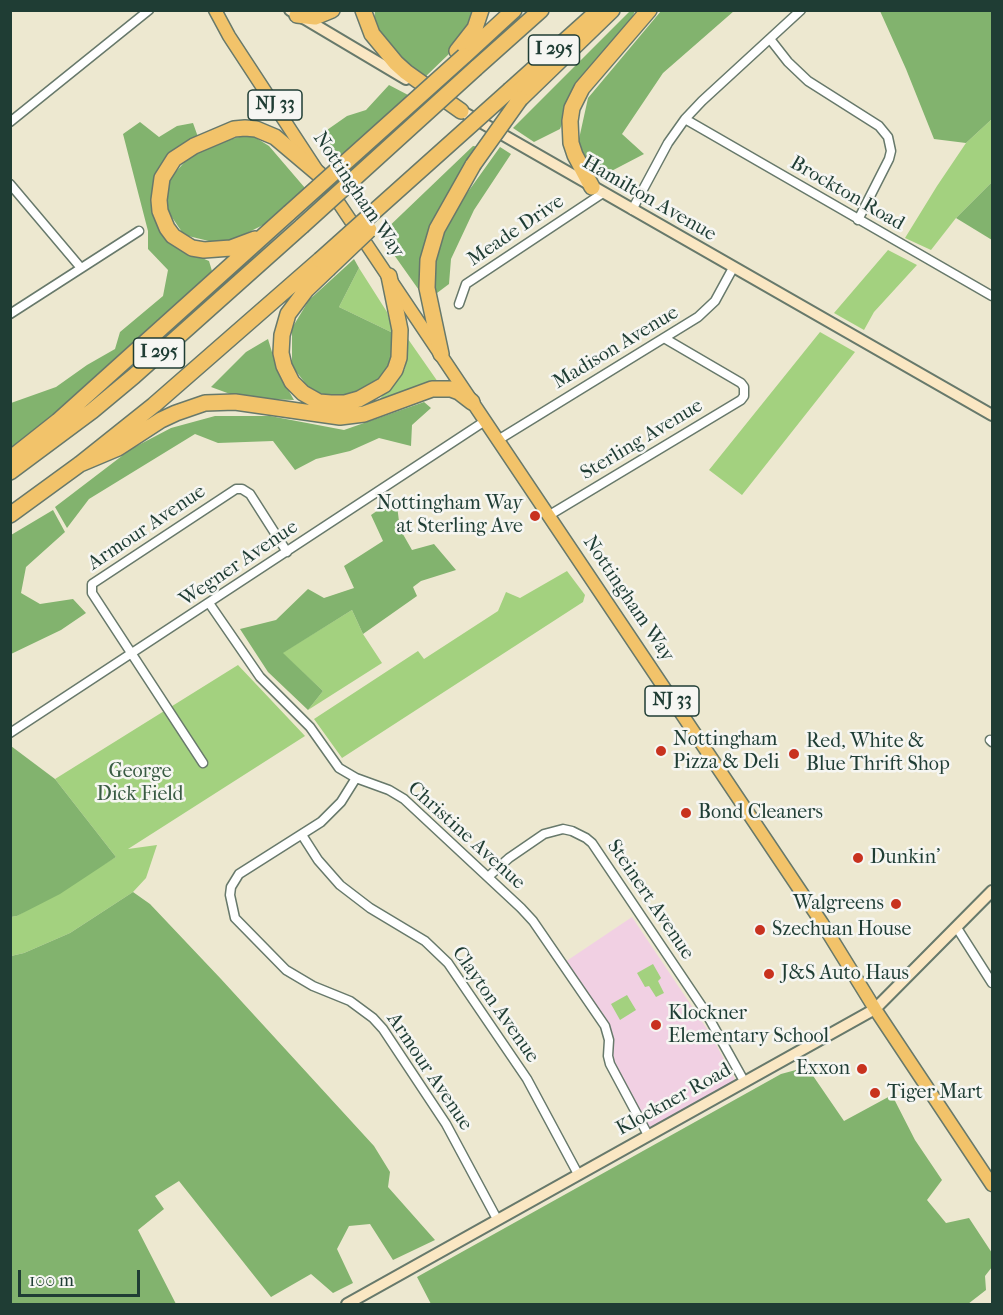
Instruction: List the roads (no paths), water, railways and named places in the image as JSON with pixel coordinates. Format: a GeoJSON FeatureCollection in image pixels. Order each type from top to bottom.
{"type":"FeatureCollection","features":[{"type":"Feature","properties":{"kind":"highway"},"geometry":{"type":"LineString","coordinates":[[293,13],[315,17],[332,10]]}},
{"type":"Feature","properties":{"kind":"highway"},"geometry":{"type":"LineString","coordinates":[[363,10],[372,34],[396,63],[461,111]]}},
{"type":"Feature","properties":{"kind":"highway"},"geometry":{"type":"LineString","coordinates":[[460,55],[475,28],[481,10]]}},
{"type":"Feature","properties":{"kind":"highway"},"geometry":{"type":"LineString","coordinates":[[10,459],[58,421],[397,116],[460,55],[514,10]]}},
{"type":"Feature","properties":{"kind":"highway","name":"I 295"},"geometry":{"type":"LineString","coordinates":[[10,472],[92,411],[134,376],[541,10]]}},
{"type":"Feature","properties":{"kind":"highway","name":"I 295"},"geometry":{"type":"LineString","coordinates":[[10,515],[80,464],[154,405],[415,187],[428,164],[515,95],[599,10]]}},
{"type":"Feature","properties":{"kind":"highway"},"geometry":{"type":"LineString","coordinates":[[441,354],[427,288],[428,260],[437,229],[515,95],[612,10]]}},
{"type":"Feature","properties":{"kind":"highway"},"geometry":{"type":"LineString","coordinates":[[597,190],[575,155],[571,143],[572,108],[582,88],[649,10]]}},
{"type":"Feature","properties":{"kind":"highway"},"geometry":{"type":"LineString","coordinates":[[266,235],[218,250],[192,248],[181,242],[167,228],[160,211],[159,189],[167,168],[174,159],[194,146],[234,129],[245,128],[256,129],[275,137],[320,175]]}},
{"type":"Feature","properties":{"kind":"highway"},"geometry":{"type":"LineString","coordinates":[[324,265],[288,314],[282,335],[281,353],[284,366],[292,382],[320,402],[345,403],[359,399],[384,385],[395,370],[399,358],[400,334],[389,276]]}},
{"type":"Feature","properties":{"kind":"highway"},"geometry":{"type":"LineString","coordinates":[[80,464],[118,448],[168,416],[205,403],[235,402],[340,417],[364,414],[432,389],[451,389],[472,402]]}},
{"type":"Feature","properties":{"kind":"main road","name":"Nottingham Way"},"geometry":{"type":"LineString","coordinates":[[205,10],[229,36]]}},
{"type":"Feature","properties":{"kind":"main road","name":"Nottingham Way"},"geometry":{"type":"LineString","coordinates":[[217,10],[229,36],[320,175],[822,923],[875,1009],[988,1167],[992,1185]]}},
{"type":"Feature","properties":{"kind":"main road","name":"Hamilton Avenue"},"geometry":{"type":"LineString","coordinates":[[293,13],[597,190],[993,415]]}},
{"type":"Feature","properties":{"kind":"main road","name":"Klockner Road"},"geometry":{"type":"LineString","coordinates":[[347,1305],[875,1009],[993,891]]}},
{"type":"Feature","properties":{"kind":"street"},"geometry":{"type":"LineString","coordinates":[[10,122],[149,10]]}},
{"type":"Feature","properties":{"kind":"street"},"geometry":{"type":"LineString","coordinates":[[632,210],[668,143],[685,119],[801,10]]}},
{"type":"Feature","properties":{"kind":"street"},"geometry":{"type":"LineString","coordinates":[[770,39],[788,62],[808,81],[879,126],[888,137],[890,159],[858,220]]}},
{"type":"Feature","properties":{"kind":"street","name":"Brockton Road"},"geometry":{"type":"LineString","coordinates":[[685,119],[993,296]]}},
{"type":"Feature","properties":{"kind":"street"},"geometry":{"type":"LineString","coordinates":[[10,184],[81,268]]}},
{"type":"Feature","properties":{"kind":"street","name":"Meade Drive"},"geometry":{"type":"LineString","coordinates":[[459,304],[466,284],[597,190]]}},
{"type":"Feature","properties":{"kind":"street"},"geometry":{"type":"LineString","coordinates":[[10,314],[138,231]]}},
{"type":"Feature","properties":{"kind":"street","name":"Madison Avenue"},"geometry":{"type":"LineString","coordinates":[[498,440],[707,310],[721,291],[733,268]]}},
{"type":"Feature","properties":{"kind":"street","name":"Sterling Avenue"},"geometry":{"type":"LineString","coordinates":[[548,516],[741,400],[745,392],[741,383],[664,338]]}},
{"type":"Feature","properties":{"kind":"street","name":"Wegner Avenue"},"geometry":{"type":"LineString","coordinates":[[10,733],[485,421]]}},
{"type":"Feature","properties":{"kind":"street","name":"Armour Avenue"},"geometry":{"type":"LineString","coordinates":[[203,763],[92,593],[92,584],[236,489],[242,489],[250,494],[287,552]]}},
{"type":"Feature","properties":{"kind":"street","name":"Christine Avenue"},"geometry":{"type":"LineString","coordinates":[[209,603],[260,676],[310,727],[339,768],[404,799],[533,921],[605,1026],[609,1040],[610,1064],[648,1135]]}},
{"type":"Feature","properties":{"kind":"street","name":"Armour Avenue"},"geometry":{"type":"LineString","coordinates":[[356,778],[333,812],[302,835],[241,873],[234,880],[230,895],[235,918],[286,970],[313,986],[350,1001],[363,1009],[383,1029],[446,1124],[497,1219]]}},
{"type":"Feature","properties":{"kind":"street","name":"Steinert Avenue"},"geometry":{"type":"LineString","coordinates":[[488,877],[508,858],[544,834],[563,829],[586,838],[705,1011],[744,1081]]}},
{"type":"Feature","properties":{"kind":"street","name":"Clayton Avenue"},"geometry":{"type":"LineString","coordinates":[[302,835],[340,885],[370,908],[425,941],[448,963],[527,1080],[578,1174]]}},
{"type":"Feature","properties":{"kind":"street"},"geometry":{"type":"LineString","coordinates":[[957,928],[993,982]]}},
{"type":"Feature","properties":{"kind":"place","name":"Nottingham Way at Sterling Ave"},"geometry":{"type":"Point","coordinates":[535,516]}},
{"type":"Feature","properties":{"kind":"place","name":"Nottingham Pizza & Deli"},"geometry":{"type":"Point","coordinates":[661,751]}},
{"type":"Feature","properties":{"kind":"place","name":"Red, White & Blue Thrift Shop"},"geometry":{"type":"Point","coordinates":[794,754]}},
{"type":"Feature","properties":{"kind":"place","name":"Bond Cleaners"},"geometry":{"type":"Point","coordinates":[686,813]}},
{"type":"Feature","properties":{"kind":"place","name":"Dunkin'"},"geometry":{"type":"Point","coordinates":[858,858]}},
{"type":"Feature","properties":{"kind":"place","name":"Walgreens"},"geometry":{"type":"Point","coordinates":[896,904]}},
{"type":"Feature","properties":{"kind":"place","name":"Szechuan House"},"geometry":{"type":"Point","coordinates":[760,930]}},
{"type":"Feature","properties":{"kind":"place","name":"J&S Auto Haus"},"geometry":{"type":"Point","coordinates":[769,974]}},
{"type":"Feature","properties":{"kind":"place","name":"Klockner Elementary School"},"geometry":{"type":"Point","coordinates":[656,1025]}},
{"type":"Feature","properties":{"kind":"place","name":"Exxon"},"geometry":{"type":"Point","coordinates":[862,1069]}},
{"type":"Feature","properties":{"kind":"place","name":"Tiger Mart"},"geometry":{"type":"Point","coordinates":[875,1093]}},
{"type":"Feature","properties":{"kind":"park label","name":"George Dick Field"},"geometry":{"type":"Point","coordinates":[140,784]}}]}
